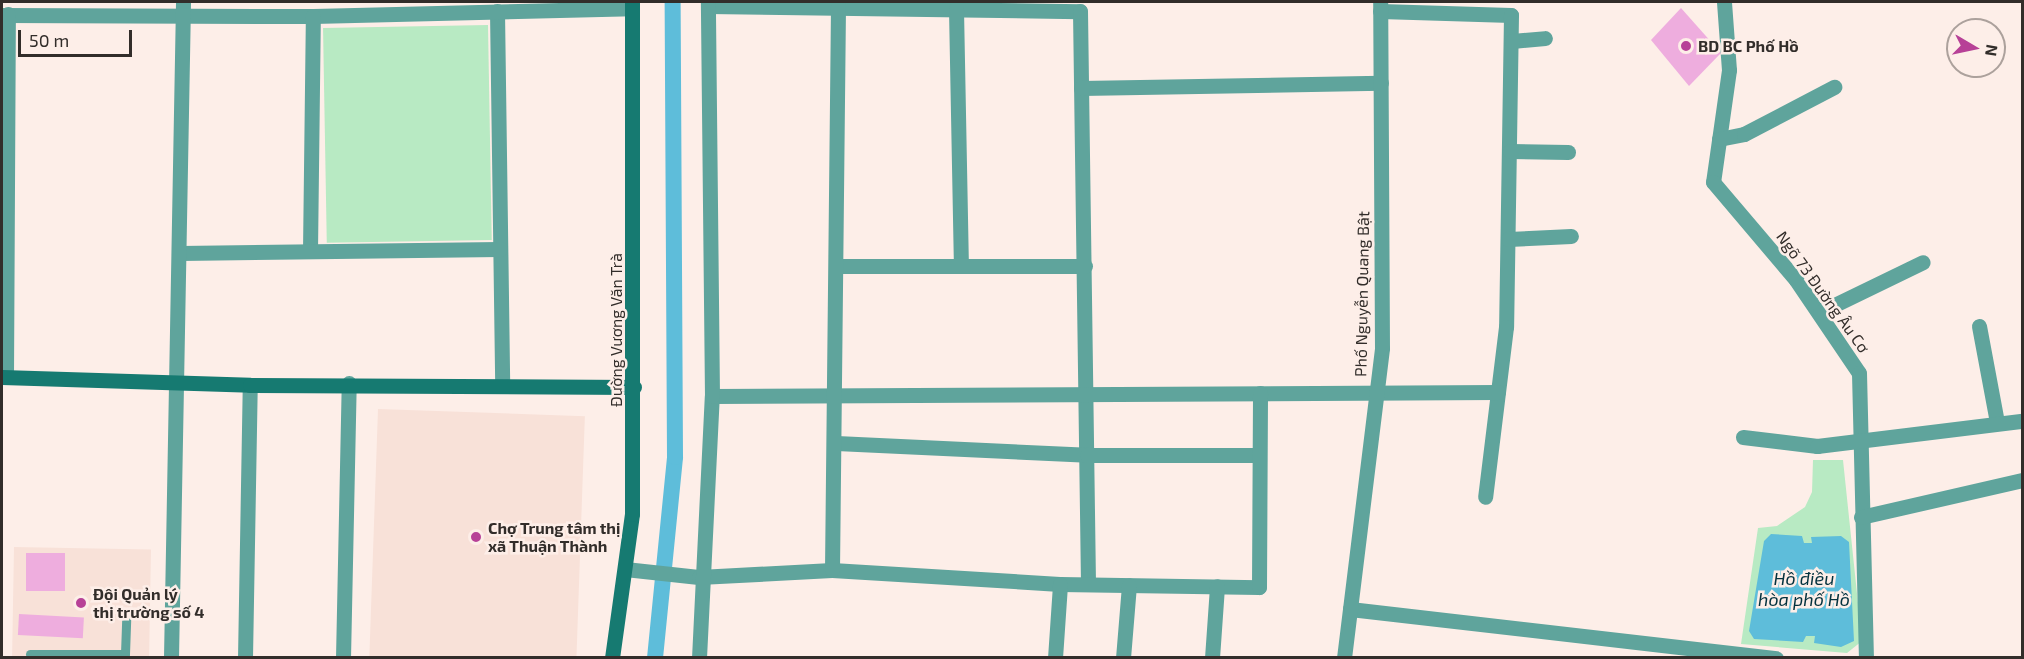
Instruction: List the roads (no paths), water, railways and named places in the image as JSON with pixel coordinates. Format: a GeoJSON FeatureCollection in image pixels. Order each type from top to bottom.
{"type":"FeatureCollection","features":[{"type":"Feature","properties":{"kind":"main road","name":"Đường Vương Văn Trà"},"geometry":{"type":"LineString","coordinates":[[612,657],[625,569],[634,387],[632,5]]}},
{"type":"Feature","properties":{"kind":"main road"},"geometry":{"type":"LineString","coordinates":[[4,377],[250,385],[501,383],[634,387]]}},
{"type":"Feature","properties":{"kind":"street","name":"Ngõ 73 Đường Âu Cơ"},"geometry":{"type":"LineString","coordinates":[[1724,2],[1729,70],[1713,182],[1723,200],[1748,221],[1820,312],[1859,373],[1866,657]]}},
{"type":"Feature","properties":{"kind":"street"},"geometry":{"type":"LineString","coordinates":[[699,657],[699,577],[712,396],[708,4],[1080,11],[1088,584]]}},
{"type":"Feature","properties":{"kind":"street"},"geometry":{"type":"LineString","coordinates":[[4,377],[5,15],[183,8],[313,16],[632,5]]}},
{"type":"Feature","properties":{"kind":"street"},"geometry":{"type":"LineString","coordinates":[[832,570],[838,395],[838,6]]}},
{"type":"Feature","properties":{"kind":"street"},"geometry":{"type":"LineString","coordinates":[[1380,6],[1502,11],[1511,15],[1508,239],[1498,392],[1485,497]]}},
{"type":"Feature","properties":{"kind":"street","name":"Phố Nguyễn Quang Bật"},"geometry":{"type":"LineString","coordinates":[[1344,657],[1377,393],[1380,6]]}},
{"type":"Feature","properties":{"kind":"street"},"geometry":{"type":"LineString","coordinates":[[171,657],[183,8]]}},
{"type":"Feature","properties":{"kind":"street"},"geometry":{"type":"LineString","coordinates":[[956,9],[961,266]]}},
{"type":"Feature","properties":{"kind":"street"},"geometry":{"type":"LineString","coordinates":[[498,11],[501,383]]}},
{"type":"Feature","properties":{"kind":"street"},"geometry":{"type":"LineString","coordinates":[[310,251],[313,16]]}},
{"type":"Feature","properties":{"kind":"street"},"geometry":{"type":"LineString","coordinates":[[1512,41],[1545,38]]}},
{"type":"Feature","properties":{"kind":"street"},"geometry":{"type":"LineString","coordinates":[[1082,88],[1381,83]]}},
{"type":"Feature","properties":{"kind":"street"},"geometry":{"type":"LineString","coordinates":[[1719,139],[1743,134],[1834,87]]}},
{"type":"Feature","properties":{"kind":"street"},"geometry":{"type":"LineString","coordinates":[[1510,151],[1568,153]]}},
{"type":"Feature","properties":{"kind":"street"},"geometry":{"type":"LineString","coordinates":[[1508,239],[1571,236]]}},
{"type":"Feature","properties":{"kind":"street"},"geometry":{"type":"LineString","coordinates":[[180,253],[500,249]]}},
{"type":"Feature","properties":{"kind":"street"},"geometry":{"type":"LineString","coordinates":[[1820,312],[1923,262]]}},
{"type":"Feature","properties":{"kind":"street"},"geometry":{"type":"LineString","coordinates":[[838,267],[1085,266]]}},
{"type":"Feature","properties":{"kind":"street"},"geometry":{"type":"LineString","coordinates":[[1979,326],[1997,422]]}},
{"type":"Feature","properties":{"kind":"street"},"geometry":{"type":"LineString","coordinates":[[343,657],[349,383]]}},
{"type":"Feature","properties":{"kind":"street"},"geometry":{"type":"LineString","coordinates":[[245,657],[250,385]]}},
{"type":"Feature","properties":{"kind":"street"},"geometry":{"type":"LineString","coordinates":[[712,396],[1498,392]]}},
{"type":"Feature","properties":{"kind":"street"},"geometry":{"type":"LineString","coordinates":[[625,569],[699,577],[832,570],[1060,584],[1259,587],[1260,393]]}},
{"type":"Feature","properties":{"kind":"street"},"geometry":{"type":"LineString","coordinates":[[1743,437],[1805,445],[1860,442],[1997,422],[2022,421]]}},
{"type":"Feature","properties":{"kind":"street"},"geometry":{"type":"LineString","coordinates":[[836,443],[1087,455],[1258,455]]}},
{"type":"Feature","properties":{"kind":"street"},"geometry":{"type":"LineString","coordinates":[[1861,517],[2022,480]]}},
{"type":"Feature","properties":{"kind":"street"},"geometry":{"type":"LineString","coordinates":[[1055,657],[1060,584]]}},
{"type":"Feature","properties":{"kind":"street"},"geometry":{"type":"LineString","coordinates":[[1123,657],[1130,585]]}},
{"type":"Feature","properties":{"kind":"street"},"geometry":{"type":"LineString","coordinates":[[1212,657],[1217,586]]}},
{"type":"Feature","properties":{"kind":"street"},"geometry":{"type":"LineString","coordinates":[[1350,609],[1776,657]]}},
{"type":"Feature","properties":{"kind":"lane"},"geometry":{"type":"LineString","coordinates":[[30,654],[84,656],[125,654],[126,619]]}},
{"type":"Feature","properties":{"kind":"water","name":"Hồ điều hòa phố Hồ"},"geometry":{"type":"Polygon","coordinates":[[[1771,534],[1802,536],[1804,543],[1812,543],[1811,537],[1841,536],[1849,542],[1854,641],[1841,647],[1814,643],[1815,636],[1806,636],[1803,642],[1754,639],[1749,631],[1764,541],[1771,534]]]}},
{"type":"Feature","properties":{"kind":"waterway"},"geometry":{"type":"LineString","coordinates":[[655,658],[675,457],[673,2]]}},
{"type":"Feature","properties":{"kind":"place","name":"BD BC Phố Hồ"},"geometry":{"type":"Point","coordinates":[1686,46]}},
{"type":"Feature","properties":{"kind":"place","name":"Chợ Trung tâm thị xã Thuận Thành"},"geometry":{"type":"Point","coordinates":[476,537]}},
{"type":"Feature","properties":{"kind":"place","name":"Đội Quản lý thị trường số 4"},"geometry":{"type":"Point","coordinates":[81,603]}}]}
